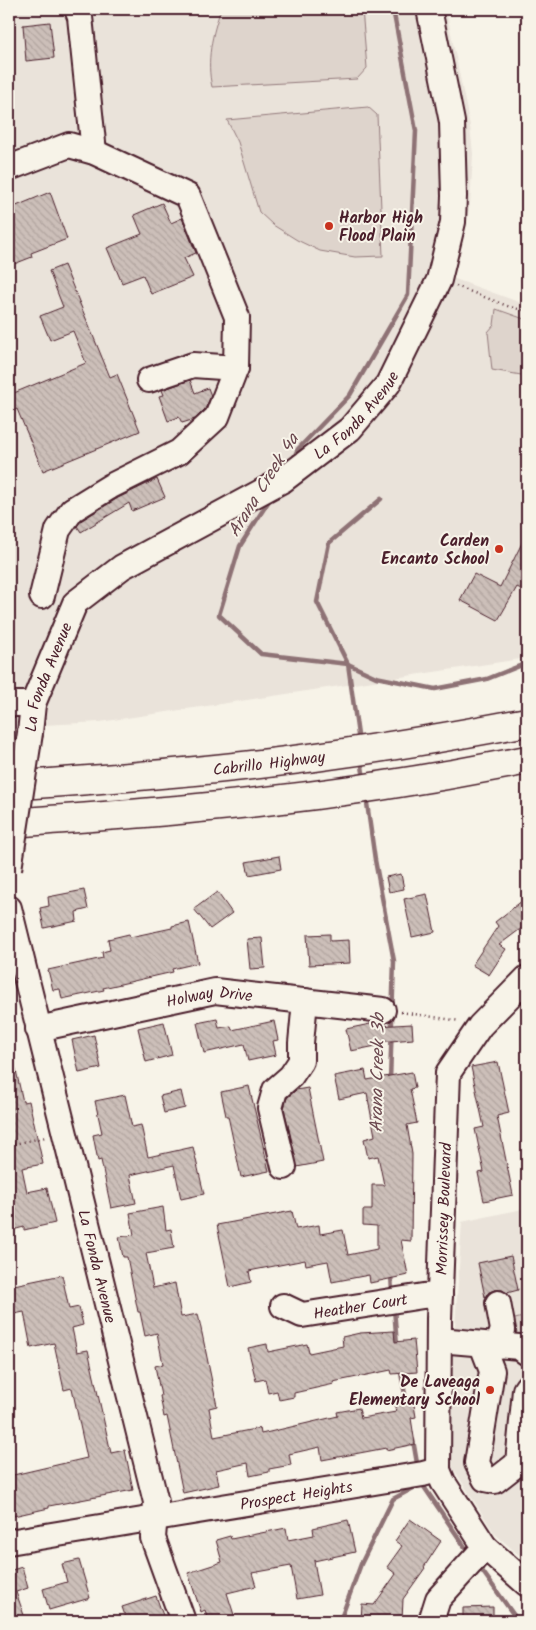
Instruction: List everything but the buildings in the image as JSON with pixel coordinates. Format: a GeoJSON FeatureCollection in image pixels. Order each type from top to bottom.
{"type":"FeatureCollection","features":[{"type":"Feature","properties":{"kind":"highway","name":"Cabrillo Highway"},"geometry":{"type":"LineString","coordinates":[[9,786],[280,762],[403,744],[527,722]]}},
{"type":"Feature","properties":{"kind":"highway"},"geometry":{"type":"LineString","coordinates":[[9,823],[276,800],[409,782],[527,760]]}},
{"type":"Feature","properties":{"kind":"street"},"geometry":{"type":"LineString","coordinates":[[77,9],[80,17],[94,152]]}},
{"type":"Feature","properties":{"kind":"street","name":"La Fonda Avenue"},"geometry":{"type":"LineString","coordinates":[[9,869],[33,704],[75,603],[122,567],[283,480],[350,429],[388,384],[438,280],[453,222],[452,122],[429,9]]}},
{"type":"Feature","properties":{"kind":"street"},"geometry":{"type":"LineString","coordinates":[[9,168],[69,144],[94,152],[188,196],[237,317],[236,368],[217,417],[179,452],[111,486],[72,510],[58,530],[42,596]]}},
{"type":"Feature","properties":{"kind":"street"},"geometry":{"type":"LineString","coordinates":[[149,380],[193,366],[236,368]]}},
{"type":"Feature","properties":{"kind":"street"},"geometry":{"type":"LineString","coordinates":[[9,704],[33,704]]}},
{"type":"Feature","properties":{"kind":"street","name":"La Fonda Avenue"},"geometry":{"type":"LineString","coordinates":[[9,908],[156,1502],[153,1538],[184,1621]]}},
{"type":"Feature","properties":{"kind":"street","name":"Morrissey Boulevard"},"geometry":{"type":"LineString","coordinates":[[438,1470],[440,1295],[448,1074],[480,1026],[527,978]]}},
{"type":"Feature","properties":{"kind":"street","name":"Holway Drive"},"geometry":{"type":"LineString","coordinates":[[38,1029],[215,991],[383,1010]]}},
{"type":"Feature","properties":{"kind":"street"},"geometry":{"type":"LineString","coordinates":[[284,1167],[270,1108],[275,1090],[291,1076],[301,1061],[300,1043],[305,1001]]}},
{"type":"Feature","properties":{"kind":"street","name":"Heather Court"},"geometry":{"type":"LineString","coordinates":[[283,1306],[302,1315],[440,1295]]}},
{"type":"Feature","properties":{"kind":"street"},"geometry":{"type":"LineString","coordinates":[[498,1303],[503,1330],[489,1345],[492,1371],[477,1463],[485,1479],[495,1481],[523,1463],[525,1390],[527,1387]]}},
{"type":"Feature","properties":{"kind":"street"},"geometry":{"type":"LineString","coordinates":[[439,1340],[519,1347],[527,1353]]}},
{"type":"Feature","properties":{"kind":"street"},"geometry":{"type":"LineString","coordinates":[[438,1470],[443,1482],[485,1547],[527,1584]]}},
{"type":"Feature","properties":{"kind":"street","name":"Prospect Heights"},"geometry":{"type":"LineString","coordinates":[[9,1542],[438,1470]]}},
{"type":"Feature","properties":{"kind":"street"},"geometry":{"type":"LineString","coordinates":[[431,1621],[438,1599],[485,1547]]}},
{"type":"Feature","properties":{"kind":"path"},"geometry":{"type":"LineString","coordinates":[[438,280],[510,307],[527,311]]}},
{"type":"Feature","properties":{"kind":"path"},"geometry":{"type":"LineString","coordinates":[[383,1010],[460,1021],[480,1026]]}},
{"type":"Feature","properties":{"kind":"path"},"geometry":{"type":"LineString","coordinates":[[9,1145],[64,1134]]}},
{"type":"Feature","properties":{"kind":"shaded area"},"geometry":{"type":"Polygon","coordinates":[[[9,9],[446,9],[470,126],[473,154],[470,204],[461,248],[452,278],[527,305],[527,658],[100,722],[43,725],[9,732],[9,9]]]}},
{"type":"Feature","properties":{"kind":"shaded area"},"geometry":{"type":"Polygon","coordinates":[[[221,9],[362,9],[367,68],[357,79],[212,87],[210,77],[211,48],[221,9]]]}},
{"type":"Feature","properties":{"kind":"shaded area"},"geometry":{"type":"Polygon","coordinates":[[[368,107],[377,115],[383,256],[355,257],[320,251],[297,240],[273,225],[259,212],[238,142],[227,120],[368,107]]]}},
{"type":"Feature","properties":{"kind":"shaded area"},"geometry":{"type":"Polygon","coordinates":[[[496,309],[527,320],[527,376],[492,370],[488,332],[494,325],[496,309]]]}},
{"type":"Feature","properties":{"kind":"shaded area","name":"De Laveaga Elementary School"},"geometry":{"type":"Polygon","coordinates":[[[527,1208],[527,1562],[495,1534],[451,1465],[453,1356],[462,1222],[527,1208]]]}},
{"type":"Feature","properties":{"kind":"shaded area"},"geometry":{"type":"Polygon","coordinates":[[[527,1316],[527,1340],[514,1335],[511,1320],[527,1316]]]}},
{"type":"Feature","properties":{"kind":"waterway","name":"Arana Creek 4a"},"geometry":{"type":"LineString","coordinates":[[292,461],[298,449],[350,395],[408,295],[416,131],[393,9]]}},
{"type":"Feature","properties":{"kind":"waterway","name":"Arana Creek 4a"},"geometry":{"type":"LineString","coordinates":[[272,496],[240,546],[219,615],[261,654],[348,664],[376,677],[435,689],[487,679],[527,663]]}},
{"type":"Feature","properties":{"kind":"waterway"},"geometry":{"type":"LineString","coordinates":[[359,742],[348,664],[317,602],[329,543],[381,499]]}},
{"type":"Feature","properties":{"kind":"waterway","name":"Arana Creek 3b"},"geometry":{"type":"LineString","coordinates":[[361,759],[364,779]]}},
{"type":"Feature","properties":{"kind":"waterway","name":"Arana Creek 3b"},"geometry":{"type":"LineString","coordinates":[[366,796],[375,860],[394,961],[390,1081]]}},
{"type":"Feature","properties":{"kind":"waterway","name":"Arana Creek 3b"},"geometry":{"type":"LineString","coordinates":[[391,1274],[392,1293]]}},
{"type":"Feature","properties":{"kind":"waterway","name":"Arana Creek 3b"},"geometry":{"type":"LineString","coordinates":[[394,1308],[397,1346]]}},
{"type":"Feature","properties":{"kind":"waterway","name":"Arana Creek 3b"},"geometry":{"type":"LineString","coordinates":[[400,1368],[407,1405]]}},
{"type":"Feature","properties":{"kind":"waterway","name":"Arana Creek 3b"},"geometry":{"type":"LineString","coordinates":[[413,1440],[418,1469]]}},
{"type":"Feature","properties":{"kind":"waterway"},"geometry":{"type":"LineString","coordinates":[[420,1481],[469,1553]]}},
{"type":"Feature","properties":{"kind":"waterway"},"geometry":{"type":"LineString","coordinates":[[340,1621],[361,1564],[393,1499],[417,1486]]}},
{"type":"Feature","properties":{"kind":"waterway"},"geometry":{"type":"LineString","coordinates":[[478,1565],[518,1621]]}},
{"type":"Feature","properties":{"kind":"place","name":"Harbor High Flood Plain"},"geometry":{"type":"Point","coordinates":[329,226]}},
{"type":"Feature","properties":{"kind":"place","name":"Carden Encanto School"},"geometry":{"type":"Point","coordinates":[499,549]}},
{"type":"Feature","properties":{"kind":"place","name":"De Laveaga Elementary School"},"geometry":{"type":"Point","coordinates":[490,1390]}}]}
